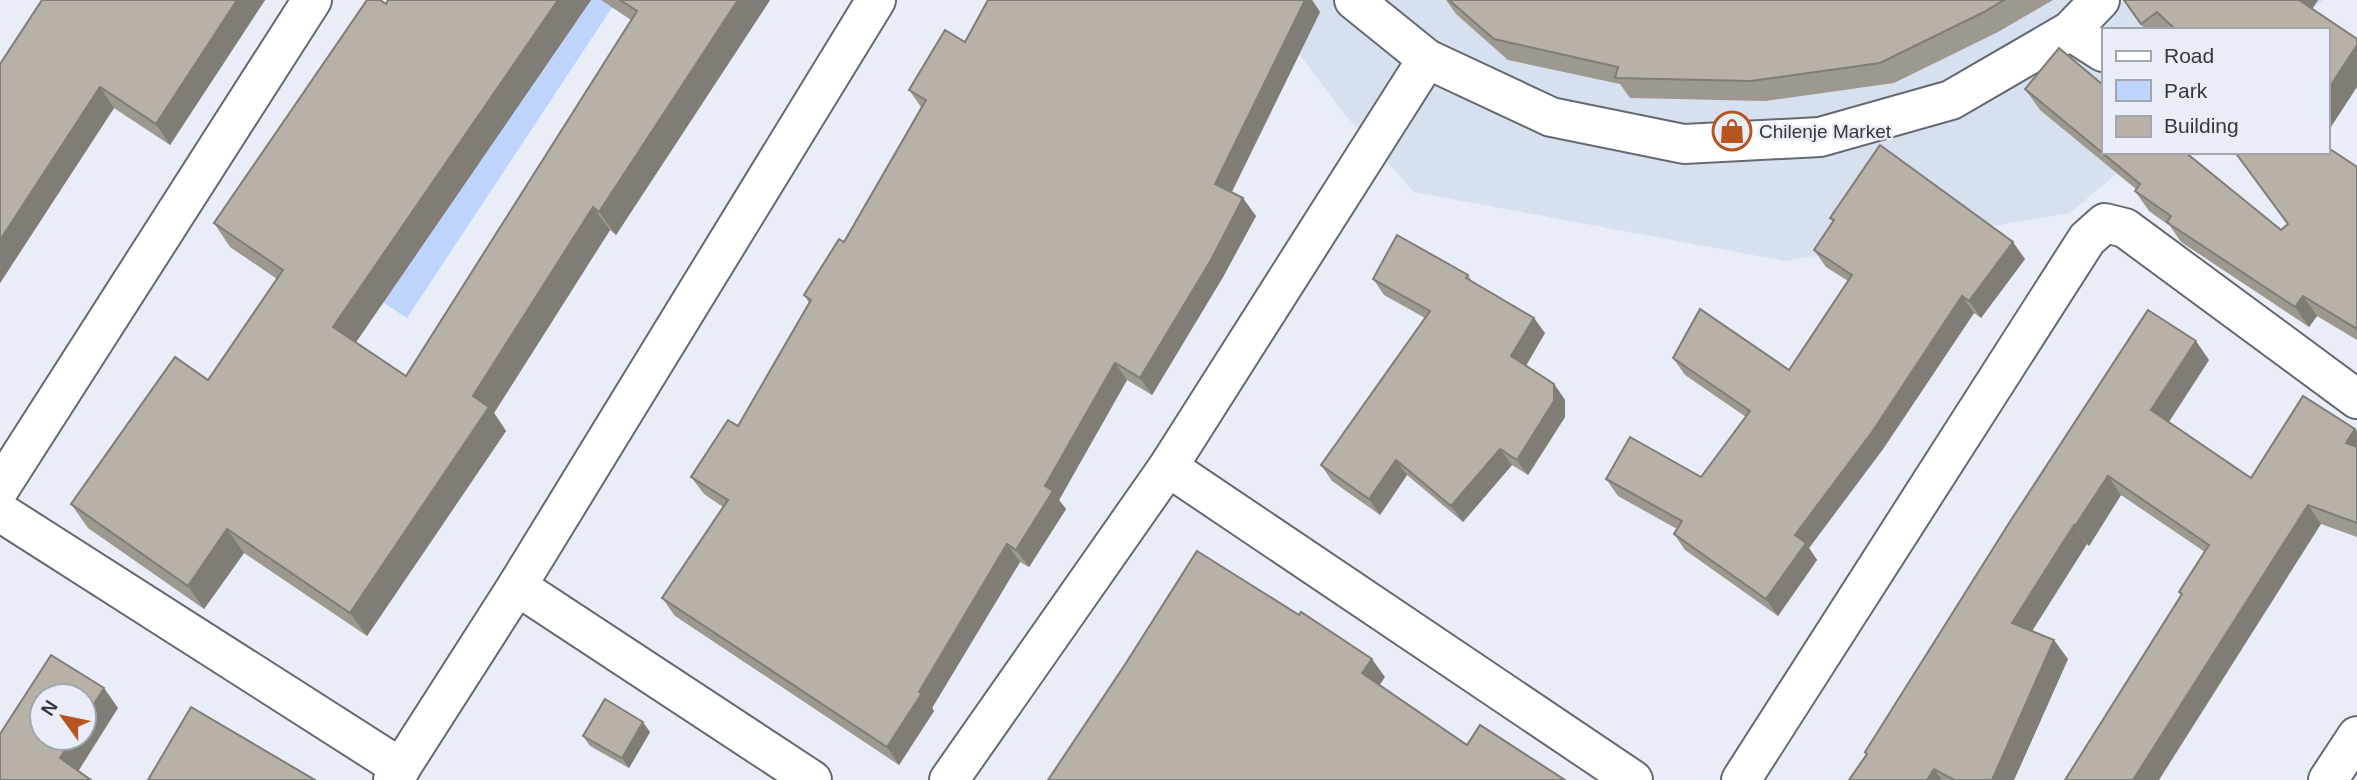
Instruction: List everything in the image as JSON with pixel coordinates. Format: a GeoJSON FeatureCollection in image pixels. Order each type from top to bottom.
{"type":"FeatureCollection","features":[{"type":"Feature","properties":{"kind":"street"},"geometry":{"type":"LineString","coordinates":[[0,488],[312,0]]}},
{"type":"Feature","properties":{"kind":"street"},"geometry":{"type":"LineString","coordinates":[[0,512],[397,774],[517,586],[876,0]]}},
{"type":"Feature","properties":{"kind":"street"},"geometry":{"type":"LineString","coordinates":[[1354,0],[1427,60],[1551,117],[1684,144],[1820,137],[1951,100],[2070,31],[2100,0]]}},
{"type":"Feature","properties":{"kind":"street"},"geometry":{"type":"LineString","coordinates":[[2070,31],[2102,51]]}},
{"type":"Feature","properties":{"kind":"street"},"geometry":{"type":"LineString","coordinates":[[948,780],[1168,467],[1427,60]]}},
{"type":"Feature","properties":{"kind":"street"},"geometry":{"type":"LineString","coordinates":[[1741,780],[2087,239],[2105,223],[2125,228],[2357,399]]}},
{"type":"Feature","properties":{"kind":"street"},"geometry":{"type":"LineString","coordinates":[[1168,467],[1633,780]]}},
{"type":"Feature","properties":{"kind":"street"},"geometry":{"type":"LineString","coordinates":[[517,586],[812,780]]}},
{"type":"Feature","properties":{"kind":"street"},"geometry":{"type":"LineString","coordinates":[[2328,780],[2357,736]]}},
{"type":"Feature","properties":{"kind":"shaded area","name":"Chilenje Market"},"geometry":{"type":"Polygon","coordinates":[[[1259,0],[2323,0],[2289,28],[2102,28],[2102,154],[2140,154],[2070,213],[1785,261],[1414,192],[1341,110],[1259,0]]]}},
{"type":"Feature","properties":{"kind":"green space"},"geometry":{"type":"Polygon","coordinates":[[[492,0],[617,0],[407,318],[320,261],[492,0]]]}},
{"type":"Feature","properties":{"kind":"building"},"geometry":{"type":"Polygon","coordinates":[[[42,0],[237,0],[156,124],[100,87],[0,240],[0,64],[42,0]]]}},
{"type":"Feature","properties":{"kind":"building"},"geometry":{"type":"Polygon","coordinates":[[[367,0],[380,0],[386,4],[388,0],[558,0],[333,327],[406,376],[637,11],[620,0],[738,0],[599,212],[593,207],[473,396],[489,407],[350,613],[227,529],[188,586],[71,504],[175,357],[208,380],[283,270],[214,223],[367,0]]]}},
{"type":"Feature","properties":{"kind":"building"},"geometry":{"type":"Polygon","coordinates":[[[988,0],[1305,0],[1215,184],[1243,198],[1211,260],[1140,378],[1115,363],[1045,486],[1053,491],[1016,550],[1007,544],[919,692],[922,693],[887,747],[662,598],[728,500],[691,477],[728,420],[738,426],[811,300],[804,295],[839,239],[844,242],[926,100],[909,90],[945,30],[965,42],[988,0]]]}},
{"type":"Feature","properties":{"kind":"building"},"geometry":{"type":"Polygon","coordinates":[[[1449,0],[2004,0],[1880,63],[1751,81],[1615,78],[1618,67],[1494,39],[1449,0]]]}},
{"type":"Feature","properties":{"kind":"building"},"geometry":{"type":"Polygon","coordinates":[[[2124,0],[2299,0],[2357,39],[2357,45],[2329,88],[2329,28],[2174,28],[2157,12],[2141,24],[2124,0]]]}},
{"type":"Feature","properties":{"kind":"building"},"geometry":{"type":"Polygon","coordinates":[[[2059,48],[2102,84],[2102,153],[2025,89],[2059,48]]]}},
{"type":"Feature","properties":{"kind":"building"},"geometry":{"type":"Polygon","coordinates":[[[1880,145],[2013,242],[1969,301],[1962,296],[1872,432],[1795,535],[1806,543],[1766,599],[1674,534],[1682,521],[1606,479],[1630,437],[1701,477],[1750,411],[1673,358],[1700,309],[1789,370],[1852,275],[1814,250],[1834,220],[1830,218],[1880,145]]]}},
{"type":"Feature","properties":{"kind":"building"},"geometry":{"type":"Polygon","coordinates":[[[2329,148],[2357,167],[2357,329],[2303,296],[2295,307],[2171,225],[2167,222],[2171,216],[2135,191],[2140,184],[2104,154],[2187,154],[2281,230],[2288,224],[2236,154],[2329,154],[2329,148]]]}},
{"type":"Feature","properties":{"kind":"building"},"geometry":{"type":"Polygon","coordinates":[[[1397,235],[1468,275],[1466,278],[1534,318],[1511,356],[1554,384],[1554,401],[1517,460],[1500,449],[1451,506],[1396,460],[1369,499],[1321,465],[1430,311],[1373,279],[1397,235]]]}},
{"type":"Feature","properties":{"kind":"building"},"geometry":{"type":"Polygon","coordinates":[[[2148,310],[2196,341],[2151,410],[2251,478],[2303,396],[2355,429],[2346,443],[2357,447],[2357,523],[2308,505],[2133,780],[2065,780],[2182,594],[2179,592],[2209,545],[2108,476],[2012,623],[2054,640],[1992,780],[1954,780],[1934,769],[1927,780],[1849,780],[2011,520],[2148,310]]]}},
{"type":"Feature","properties":{"kind":"building"},"geometry":{"type":"Polygon","coordinates":[[[1197,551],[1299,615],[1301,612],[1372,659],[1362,673],[1467,745],[1480,725],[1565,780],[1048,780],[1197,551]]]}},
{"type":"Feature","properties":{"kind":"building"},"geometry":{"type":"Polygon","coordinates":[[[51,655],[94,682],[34,682],[51,655]]]}},
{"type":"Feature","properties":{"kind":"building"},"geometry":{"type":"Polygon","coordinates":[[[98,684],[104,688],[98,698],[98,684]]]}},
{"type":"Feature","properties":{"kind":"building"},"geometry":{"type":"Polygon","coordinates":[[[28,691],[28,752],[64,752],[60,758],[91,780],[0,780],[0,734],[28,691]]]}},
{"type":"Feature","properties":{"kind":"building"},"geometry":{"type":"Polygon","coordinates":[[[605,699],[643,722],[622,758],[583,736],[605,699]]]}},
{"type":"Feature","properties":{"kind":"building"},"geometry":{"type":"Polygon","coordinates":[[[191,707],[315,780],[148,780],[191,707]]]}},
{"type":"Feature","properties":{"kind":"place","name":"Chilenje Market"},"geometry":{"type":"Point","coordinates":[1732,131]}}]}
